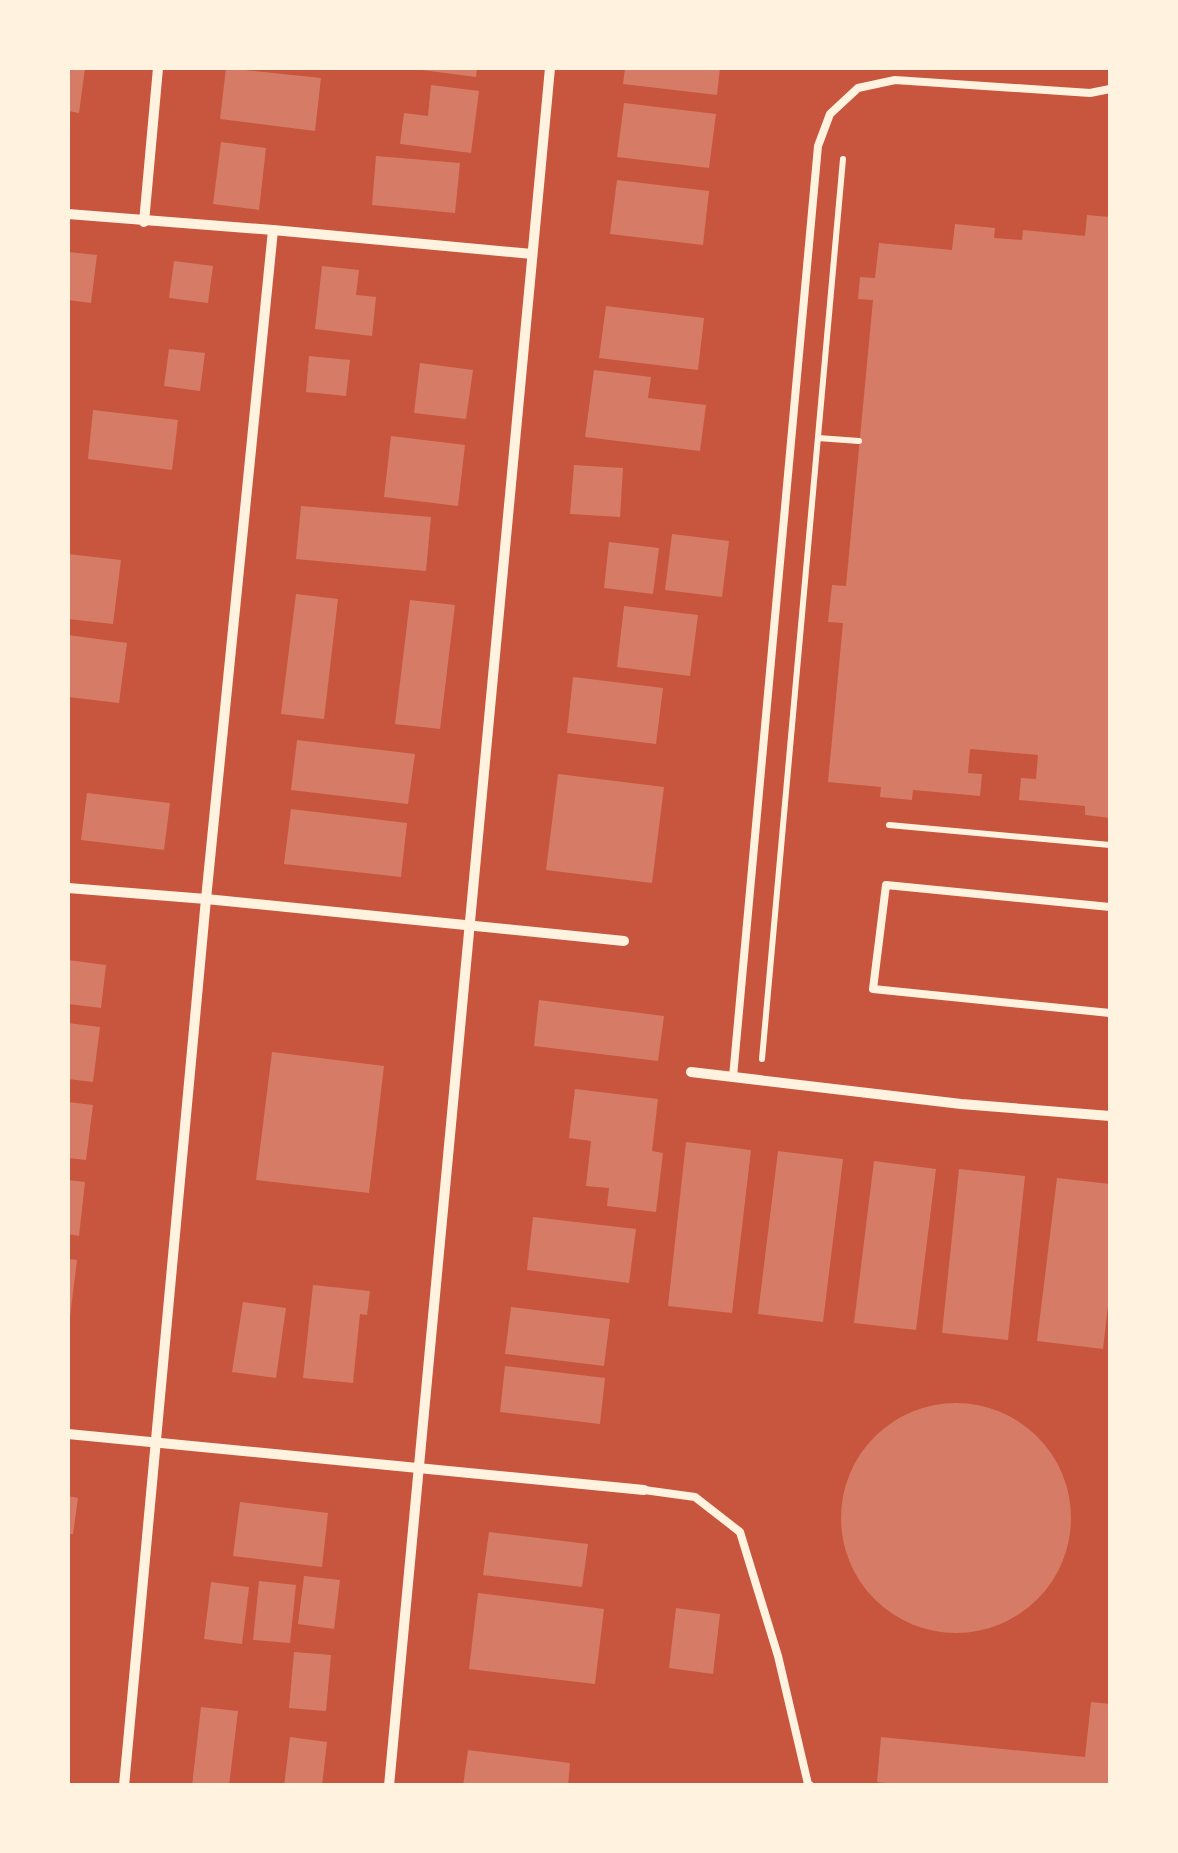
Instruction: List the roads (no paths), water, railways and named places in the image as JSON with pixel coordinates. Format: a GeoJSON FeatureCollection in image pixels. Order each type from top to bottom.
{"type":"FeatureCollection","features":[{"type":"Feature","properties":{"kind":"street"},"geometry":{"type":"LineString","coordinates":[[144,222],[158,68]]}},
{"type":"Feature","properties":{"kind":"street"},"geometry":{"type":"LineString","coordinates":[[389,1786],[550,68]]}},
{"type":"Feature","properties":{"kind":"street"},"geometry":{"type":"LineString","coordinates":[[68,214],[532,254]]}},
{"type":"Feature","properties":{"kind":"street"},"geometry":{"type":"LineString","coordinates":[[124,1786],[273,230]]}},
{"type":"Feature","properties":{"kind":"street"},"geometry":{"type":"LineString","coordinates":[[68,888],[624,942]]}},
{"type":"Feature","properties":{"kind":"street"},"geometry":{"type":"LineString","coordinates":[[691,1072],[961,1104],[1110,1116]]}},
{"type":"Feature","properties":{"kind":"street"},"geometry":{"type":"LineString","coordinates":[[68,1434],[644,1490]]}},
{"type":"Feature","properties":{"kind":"lane"},"geometry":{"type":"LineString","coordinates":[[733,1077],[818,146],[830,114],[858,88],[895,80],[1090,93],[1110,89]]}},
{"type":"Feature","properties":{"kind":"lane"},"geometry":{"type":"LineString","coordinates":[[1110,907],[886,884],[873,989],[1110,1013]]}},
{"type":"Feature","properties":{"kind":"lane"},"geometry":{"type":"LineString","coordinates":[[644,1490],[695,1497],[740,1532],[778,1656],[811,1786]]}}]}
